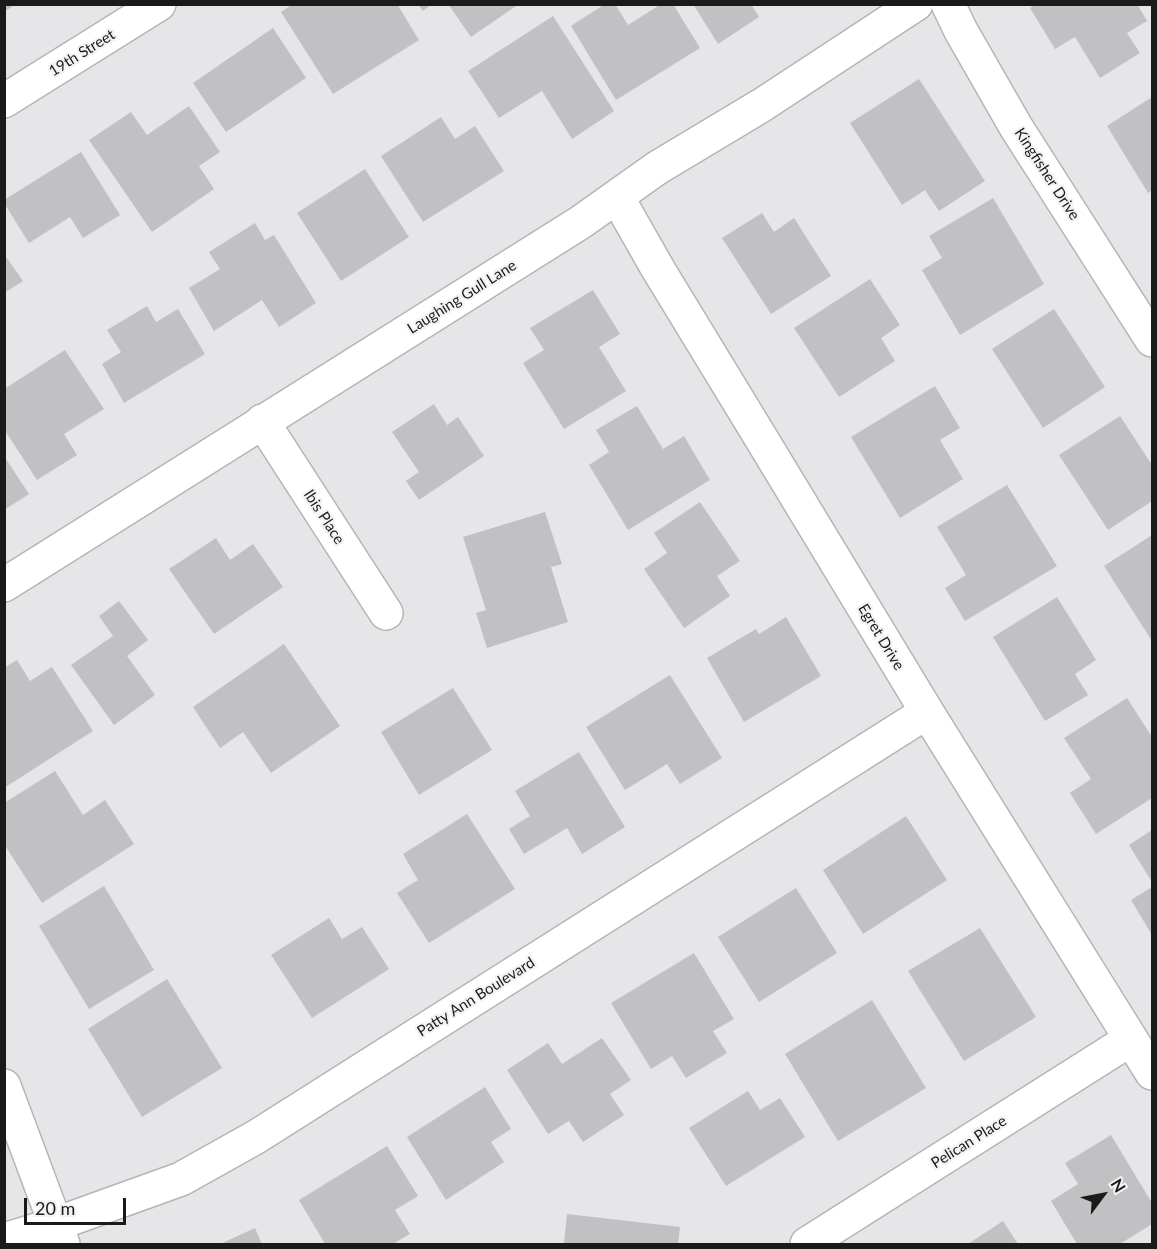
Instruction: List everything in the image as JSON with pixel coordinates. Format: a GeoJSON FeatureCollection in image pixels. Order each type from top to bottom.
{"type":"FeatureCollection","features":[{"type":"Feature","properties":{"kind":"street","name":"19th Street"},"geometry":{"type":"LineString","coordinates":[[4,101],[159,4]]}},
{"type":"Feature","properties":{"kind":"street","name":"Laughing Gull Lane"},"geometry":{"type":"LineString","coordinates":[[4,585],[262,421],[505,271],[581,222],[657,168],[762,105],[916,4]]}},
{"type":"Feature","properties":{"kind":"street","name":"Kingfisher Drive"},"geometry":{"type":"LineString","coordinates":[[948,4],[1016,127],[1152,340]]}},
{"type":"Feature","properties":{"kind":"street","name":"Egret Drive"},"geometry":{"type":"LineString","coordinates":[[618,196],[658,269],[927,712],[1152,1073]]}},
{"type":"Feature","properties":{"kind":"street","name":"Ibis Place"},"geometry":{"type":"LineString","coordinates":[[262,421],[386,613]]}},
{"type":"Feature","properties":{"kind":"street","name":"Patty Ann Boulevard"},"geometry":{"type":"LineString","coordinates":[[4,1240],[60,1234],[181,1179],[256,1137],[927,712]]}},
{"type":"Feature","properties":{"kind":"street","name":"Pelican Place"},"geometry":{"type":"LineString","coordinates":[[807,1245],[1131,1040]]}},
{"type":"Feature","properties":{"kind":"street"},"geometry":{"type":"LineString","coordinates":[[4,1086],[60,1234]]}},
{"type":"Feature","properties":{"kind":"building"},"geometry":{"type":"Polygon","coordinates":[[[4,4],[16,4],[4,12],[4,4]]]}},
{"type":"Feature","properties":{"kind":"building"},"geometry":{"type":"Polygon","coordinates":[[[293,4],[336,4],[337,6],[339,4],[397,4],[419,40],[333,94],[281,12],[293,4]]]}},
{"type":"Feature","properties":{"kind":"building"},"geometry":{"type":"Polygon","coordinates":[[[418,4],[432,4],[423,11],[418,4]]]}},
{"type":"Feature","properties":{"kind":"building"},"geometry":{"type":"Polygon","coordinates":[[[448,4],[519,4],[471,37],[448,4]]]}},
{"type":"Feature","properties":{"kind":"building"},"geometry":{"type":"Polygon","coordinates":[[[605,4],[615,4],[628,25],[661,4],[673,4],[700,48],[616,100],[571,26],[605,4]]]}},
{"type":"Feature","properties":{"kind":"building"},"geometry":{"type":"Polygon","coordinates":[[[693,4],[751,4],[759,17],[718,44],[693,4]]]}},
{"type":"Feature","properties":{"kind":"building"},"geometry":{"type":"Polygon","coordinates":[[[1036,4],[1137,4],[1147,21],[1127,33],[1140,53],[1100,78],[1075,37],[1055,49],[1030,8],[1036,4]]]}},
{"type":"Feature","properties":{"kind":"building"},"geometry":{"type":"Polygon","coordinates":[[[553,16],[614,111],[572,139],[542,91],[499,118],[468,71],[553,16]]]}},
{"type":"Feature","properties":{"kind":"building"},"geometry":{"type":"Polygon","coordinates":[[[273,28],[306,78],[226,132],[193,83],[273,28]]]}},
{"type":"Feature","properties":{"kind":"building"},"geometry":{"type":"Polygon","coordinates":[[[919,79],[985,181],[939,211],[925,190],[902,205],[850,123],[919,79]]]}},
{"type":"Feature","properties":{"kind":"building"},"geometry":{"type":"Polygon","coordinates":[[[1152,97],[1152,190],[1148,193],[1107,126],[1152,97]]]}},
{"type":"Feature","properties":{"kind":"building"},"geometry":{"type":"Polygon","coordinates":[[[189,106],[220,152],[199,166],[214,189],[152,232],[89,140],[131,112],[147,135],[189,106]]]}},
{"type":"Feature","properties":{"kind":"building"},"geometry":{"type":"Polygon","coordinates":[[[441,117],[455,139],[475,126],[504,171],[423,222],[381,156],[441,117]]]}},
{"type":"Feature","properties":{"kind":"building"},"geometry":{"type":"Polygon","coordinates":[[[81,152],[120,215],[83,238],[70,217],[29,243],[4,200],[81,152]]]}},
{"type":"Feature","properties":{"kind":"building"},"geometry":{"type":"Polygon","coordinates":[[[365,169],[409,237],[341,281],[297,213],[365,169]]]}},
{"type":"Feature","properties":{"kind":"building"},"geometry":{"type":"Polygon","coordinates":[[[993,198],[1044,284],[960,335],[922,270],[942,258],[929,236],[993,198]]]}},
{"type":"Feature","properties":{"kind":"building"},"geometry":{"type":"Polygon","coordinates":[[[762,213],[774,232],[794,218],[831,276],[771,314],[722,238],[762,213]]]}},
{"type":"Feature","properties":{"kind":"building"},"geometry":{"type":"Polygon","coordinates":[[[255,223],[265,240],[274,235],[316,303],[279,327],[262,300],[214,331],[189,288],[220,269],[209,252],[255,223]]]}},
{"type":"Feature","properties":{"kind":"building"},"geometry":{"type":"Polygon","coordinates":[[[4,254],[23,281],[4,293],[4,254]]]}},
{"type":"Feature","properties":{"kind":"building"},"geometry":{"type":"Polygon","coordinates":[[[870,279],[900,325],[881,338],[895,361],[839,397],[794,328],[870,279]]]}},
{"type":"Feature","properties":{"kind":"building"},"geometry":{"type":"Polygon","coordinates":[[[593,290],[620,334],[599,347],[626,391],[564,429],[523,363],[544,350],[530,328],[593,290]]]}},
{"type":"Feature","properties":{"kind":"building"},"geometry":{"type":"Polygon","coordinates":[[[147,306],[156,322],[178,309],[205,354],[124,403],[102,364],[121,352],[107,330],[147,306]]]}},
{"type":"Feature","properties":{"kind":"building"},"geometry":{"type":"Polygon","coordinates":[[[1054,309],[1105,387],[1043,428],[992,349],[1054,309]]]}},
{"type":"Feature","properties":{"kind":"building"},"geometry":{"type":"Polygon","coordinates":[[[65,350],[104,409],[64,434],[77,455],[37,480],[4,429],[4,389],[65,350]]]}},
{"type":"Feature","properties":{"kind":"building"},"geometry":{"type":"Polygon","coordinates":[[[935,386],[960,428],[940,440],[963,479],[900,518],[851,437],[935,386]]]}},
{"type":"Feature","properties":{"kind":"building"},"geometry":{"type":"Polygon","coordinates":[[[434,404],[447,425],[458,417],[484,456],[419,500],[406,481],[419,472],[392,432],[434,404]]]}},
{"type":"Feature","properties":{"kind":"building"},"geometry":{"type":"Polygon","coordinates":[[[637,406],[663,449],[684,436],[710,480],[628,530],[589,465],[609,452],[596,430],[637,406]]]}},
{"type":"Feature","properties":{"kind":"building"},"geometry":{"type":"Polygon","coordinates":[[[1120,416],[1152,465],[1152,501],[1108,530],[1059,455],[1120,416]]]}},
{"type":"Feature","properties":{"kind":"building"},"geometry":{"type":"Polygon","coordinates":[[[4,456],[29,494],[4,510],[4,456]]]}},
{"type":"Feature","properties":{"kind":"building"},"geometry":{"type":"Polygon","coordinates":[[[1007,485],[1057,566],[965,621],[945,588],[966,575],[937,527],[1007,485]]]}},
{"type":"Feature","properties":{"kind":"building"},"geometry":{"type":"Polygon","coordinates":[[[700,502],[740,561],[717,576],[730,596],[684,628],[644,569],[667,553],[654,533],[700,502]]]}},
{"type":"Feature","properties":{"kind":"building"},"geometry":{"type":"Polygon","coordinates":[[[545,512],[562,564],[551,567],[568,622],[487,648],[476,613],[486,610],[463,537],[545,512]]]}},
{"type":"Feature","properties":{"kind":"building"},"geometry":{"type":"Polygon","coordinates":[[[1152,535],[1152,641],[1104,566],[1152,535]]]}},
{"type":"Feature","properties":{"kind":"building"},"geometry":{"type":"Polygon","coordinates":[[[216,538],[230,560],[253,544],[283,587],[214,634],[169,569],[216,538]]]}},
{"type":"Feature","properties":{"kind":"building"},"geometry":{"type":"Polygon","coordinates":[[[1057,597],[1096,660],[1075,674],[1088,695],[1045,721],[993,637],[1057,597]]]}},
{"type":"Feature","properties":{"kind":"building"},"geometry":{"type":"Polygon","coordinates":[[[119,601],[148,640],[127,656],[155,695],[114,725],[71,665],[113,636],[99,616],[119,601]]]}},
{"type":"Feature","properties":{"kind":"building"},"geometry":{"type":"Polygon","coordinates":[[[786,617],[821,676],[744,722],[707,658],[756,629],[759,634],[786,617]]]}},
{"type":"Feature","properties":{"kind":"building"},"geometry":{"type":"Polygon","coordinates":[[[284,644],[340,726],[271,773],[243,732],[220,748],[193,707],[284,644]]]}},
{"type":"Feature","properties":{"kind":"building"},"geometry":{"type":"Polygon","coordinates":[[[17,660],[30,681],[52,667],[93,731],[4,788],[4,668],[17,660]]]}},
{"type":"Feature","properties":{"kind":"building"},"geometry":{"type":"Polygon","coordinates":[[[670,675],[722,758],[680,784],[667,764],[625,790],[586,727],[670,675]]]}},
{"type":"Feature","properties":{"kind":"building"},"geometry":{"type":"Polygon","coordinates":[[[453,688],[492,750],[419,795],[381,732],[453,688]]]}},
{"type":"Feature","properties":{"kind":"building"},"geometry":{"type":"Polygon","coordinates":[[[1127,698],[1152,737],[1152,798],[1096,834],[1070,793],[1091,779],[1064,738],[1127,698]]]}},
{"type":"Feature","properties":{"kind":"building"},"geometry":{"type":"Polygon","coordinates":[[[579,752],[625,827],[582,854],[567,828],[524,854],[509,829],[530,816],[515,791],[579,752]]]}},
{"type":"Feature","properties":{"kind":"building"},"geometry":{"type":"Polygon","coordinates":[[[55,771],[83,815],[105,800],[134,844],[42,903],[4,844],[4,803],[55,771]]]}},
{"type":"Feature","properties":{"kind":"building"},"geometry":{"type":"Polygon","coordinates":[[[467,814],[515,889],[429,943],[397,893],[418,880],[403,854],[467,814]]]}},
{"type":"Feature","properties":{"kind":"building"},"geometry":{"type":"Polygon","coordinates":[[[906,816],[947,880],[863,934],[823,870],[906,816]]]}},
{"type":"Feature","properties":{"kind":"building"},"geometry":{"type":"Polygon","coordinates":[[[1152,830],[1152,882],[1129,845],[1152,830]]]}},
{"type":"Feature","properties":{"kind":"building"},"geometry":{"type":"Polygon","coordinates":[[[104,886],[154,970],[89,1009],[39,926],[104,886]]]}},
{"type":"Feature","properties":{"kind":"building"},"geometry":{"type":"Polygon","coordinates":[[[1152,887],[1152,935],[1131,900],[1152,887]]]}},
{"type":"Feature","properties":{"kind":"building"},"geometry":{"type":"Polygon","coordinates":[[[796,888],[837,953],[759,1002],[718,937],[796,888]]]}},
{"type":"Feature","properties":{"kind":"building"},"geometry":{"type":"Polygon","coordinates":[[[329,918],[342,939],[362,927],[389,969],[312,1018],[271,955],[329,918]]]}},
{"type":"Feature","properties":{"kind":"building"},"geometry":{"type":"Polygon","coordinates":[[[980,928],[1036,1017],[964,1061],[908,971],[980,928]]]}},
{"type":"Feature","properties":{"kind":"building"},"geometry":{"type":"Polygon","coordinates":[[[694,953],[734,1019],[713,1031],[727,1053],[686,1078],[672,1056],[651,1069],[611,1003],[694,953]]]}},
{"type":"Feature","properties":{"kind":"building"},"geometry":{"type":"Polygon","coordinates":[[[167,979],[222,1068],[142,1117],[88,1029],[167,979]]]}},
{"type":"Feature","properties":{"kind":"building"},"geometry":{"type":"Polygon","coordinates":[[[872,1000],[926,1088],[838,1141],[785,1054],[872,1000]]]}},
{"type":"Feature","properties":{"kind":"building"},"geometry":{"type":"Polygon","coordinates":[[[602,1038],[631,1080],[610,1094],[624,1115],[583,1142],[569,1121],[548,1134],[507,1070],[548,1043],[562,1064],[602,1038]]]}},
{"type":"Feature","properties":{"kind":"building"},"geometry":{"type":"Polygon","coordinates":[[[485,1087],[511,1129],[491,1142],[504,1162],[446,1200],[407,1137],[485,1087]]]}},
{"type":"Feature","properties":{"kind":"building"},"geometry":{"type":"Polygon","coordinates":[[[748,1091],[760,1110],[780,1098],[805,1137],[726,1186],[689,1128],[748,1091]]]}},
{"type":"Feature","properties":{"kind":"building"},"geometry":{"type":"Polygon","coordinates":[[[1111,1135],[1152,1203],[1152,1224],[1120,1244],[1077,1244],[1051,1201],[1078,1184],[1065,1163],[1111,1135]]]}},
{"type":"Feature","properties":{"kind":"building"},"geometry":{"type":"Polygon","coordinates":[[[387,1146],[418,1196],[395,1210],[410,1234],[393,1244],[325,1244],[299,1200],[387,1146]]]}},
{"type":"Feature","properties":{"kind":"building"},"geometry":{"type":"Polygon","coordinates":[[[567,1214],[680,1227],[678,1244],[564,1244],[567,1214]]]}},
{"type":"Feature","properties":{"kind":"building"},"geometry":{"type":"Polygon","coordinates":[[[1003,1221],[1018,1244],[968,1244],[1003,1221]]]}},
{"type":"Feature","properties":{"kind":"building"},"geometry":{"type":"Polygon","coordinates":[[[255,1228],[262,1244],[220,1244],[255,1228]]]}}]}
